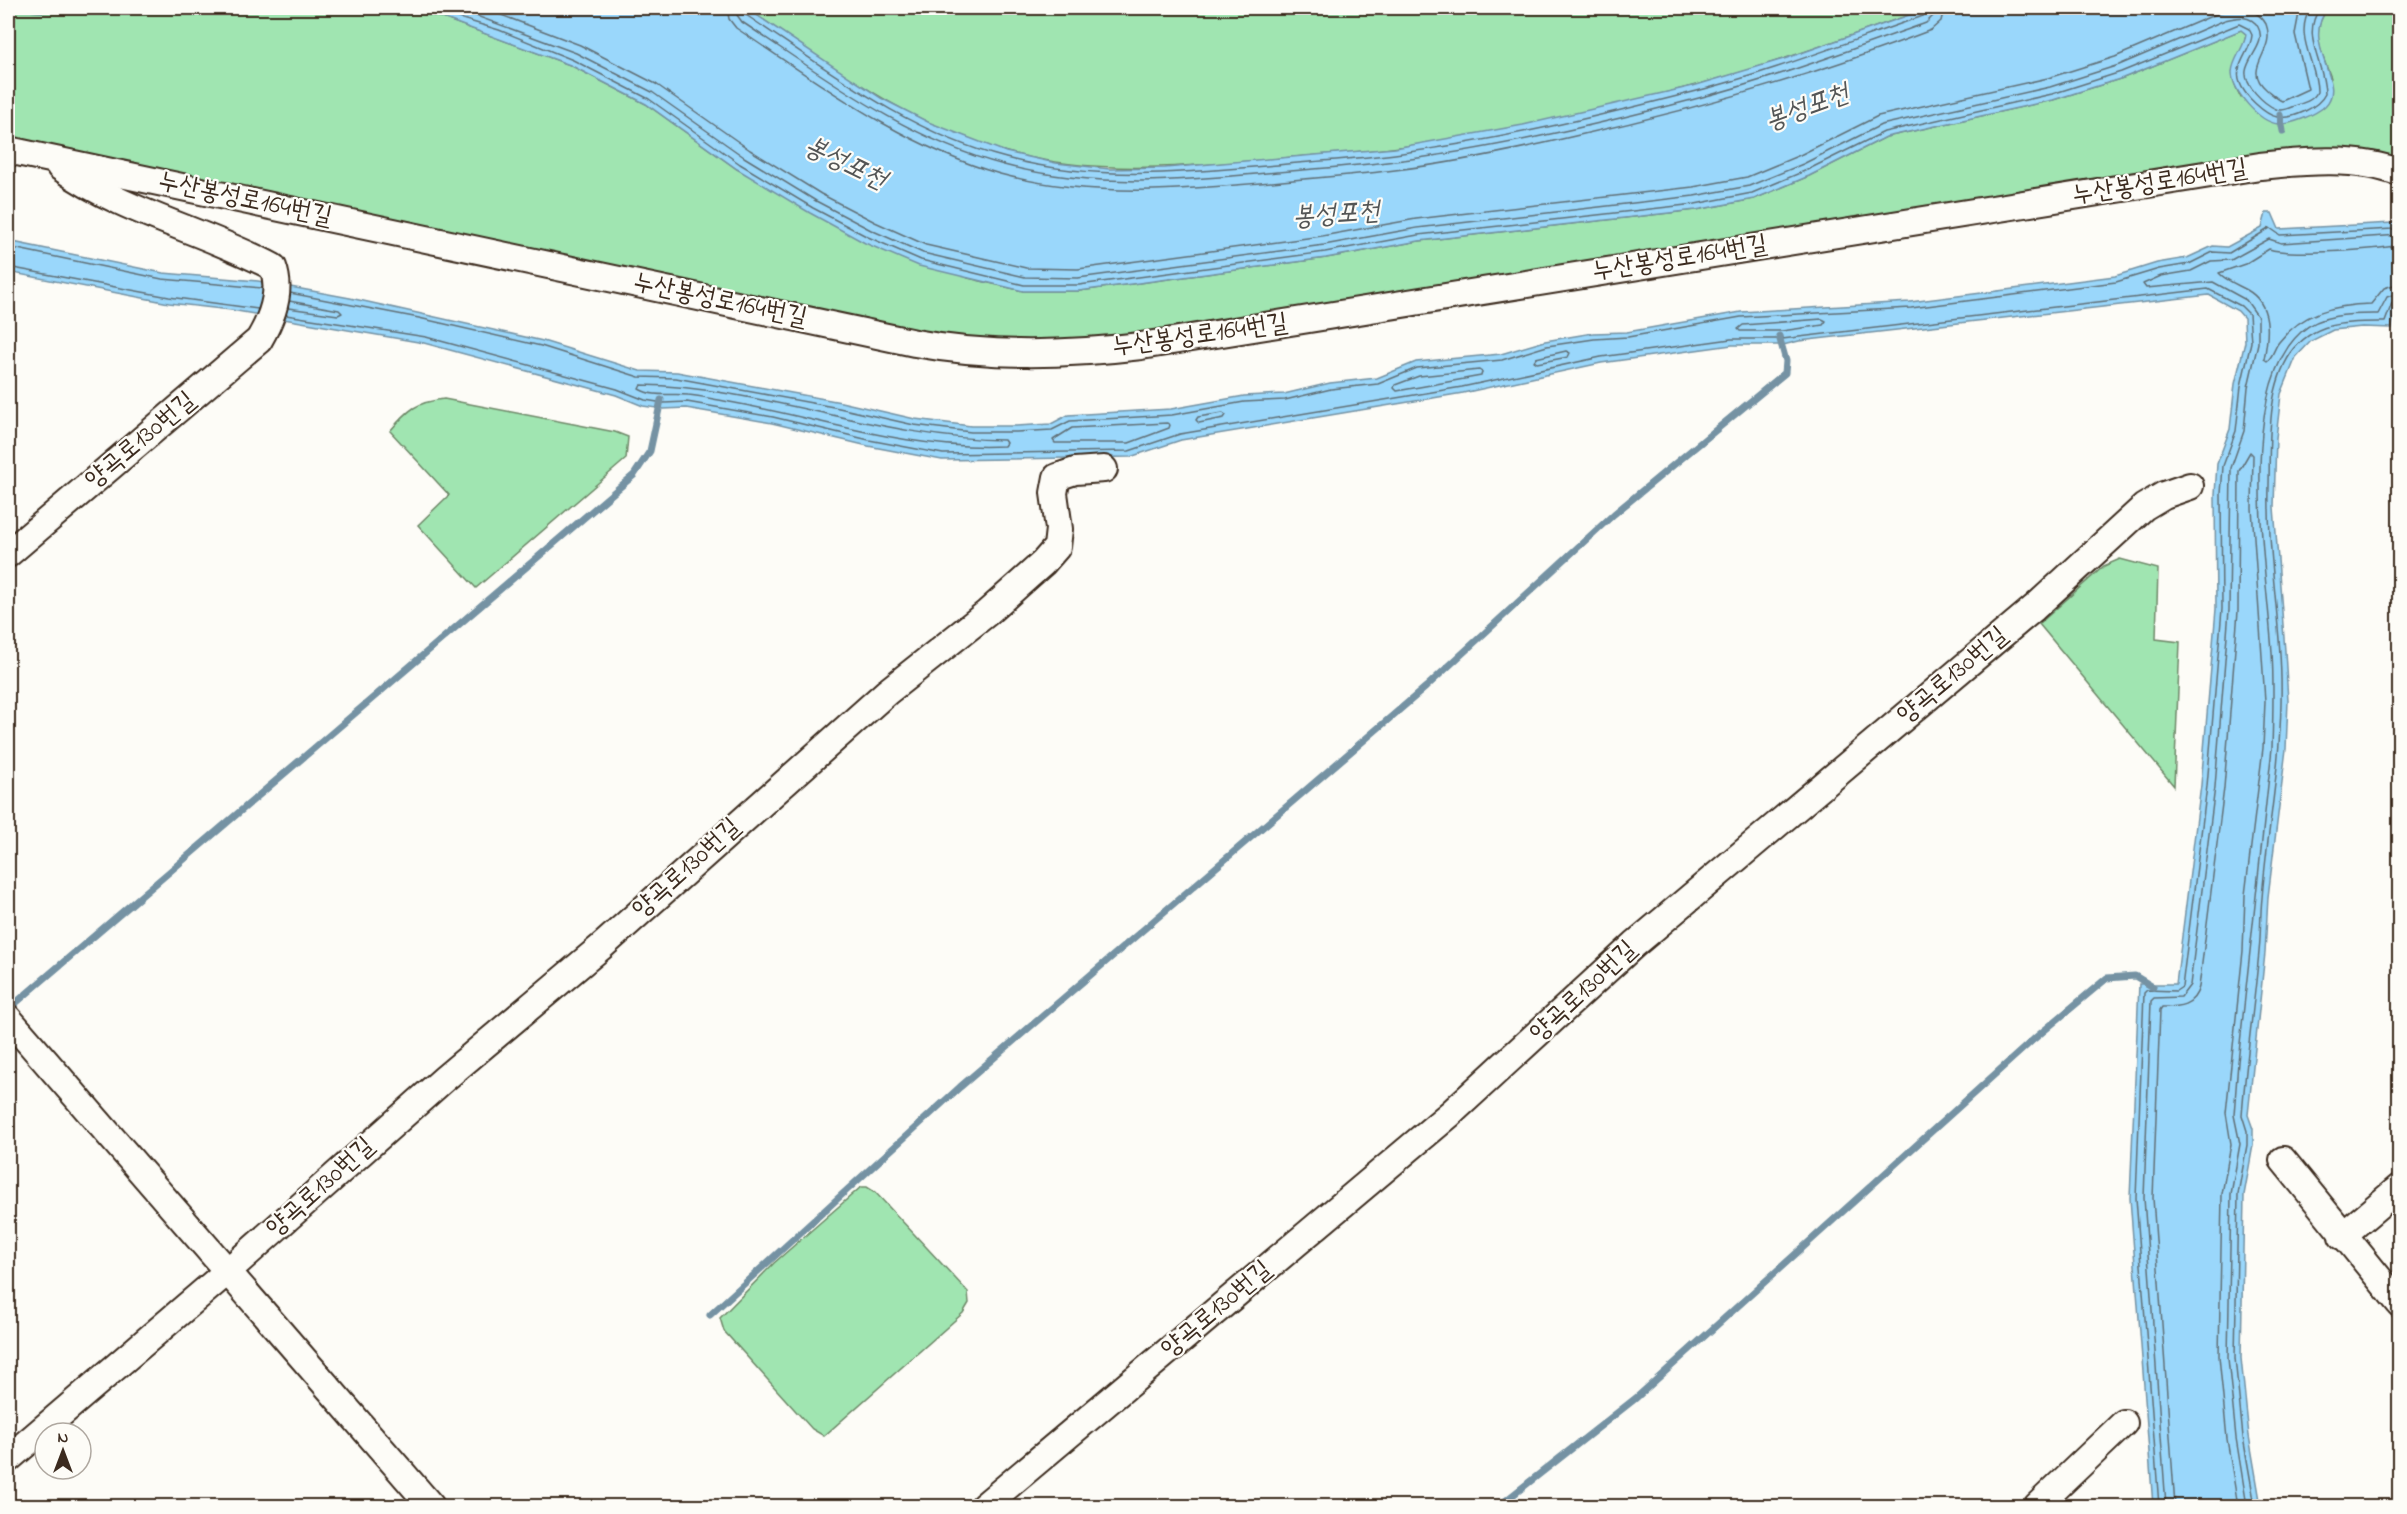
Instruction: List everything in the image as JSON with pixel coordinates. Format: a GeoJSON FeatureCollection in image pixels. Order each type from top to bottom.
{"type":"FeatureCollection","features":[{"type":"Feature","properties":{"kind":"lane","name":"누산봉성로164번길"},"geometry":{"type":"LineString","coordinates":[[8,150],[915,343],[951,350],[1023,355],[1078,354],[1152,345],[2260,166],[2291,163],[2355,163],[2400,173]]}},
{"type":"Feature","properties":{"kind":"lane","name":"양곡로130번길"},"geometry":{"type":"LineString","coordinates":[[8,554],[259,340],[269,323],[279,281],[273,267],[257,258],[110,196],[77,179],[48,158]]}},
{"type":"Feature","properties":{"kind":"lane","name":"양곡로130번길"},"geometry":{"type":"LineString","coordinates":[[229,1270],[409,1110],[601,947],[887,692],[987,613],[1043,563],[1057,547],[1059,529],[1054,493],[1057,477],[1075,471],[1104,469]]}},
{"type":"Feature","properties":{"kind":"lane","name":"양곡로130번길"},"geometry":{"type":"LineString","coordinates":[[984,1506],[1450,1114],[1635,944],[2034,608],[2144,507],[2164,495],[2190,486]]}},
{"type":"Feature","properties":{"kind":"lane"},"geometry":{"type":"LineString","coordinates":[[8,1018],[229,1270],[431,1506]]}},
{"type":"Feature","properties":{"kind":"lane"},"geometry":{"type":"LineString","coordinates":[[2283,1160],[2342,1236],[2400,1305]]}},
{"type":"Feature","properties":{"kind":"lane"},"geometry":{"type":"LineString","coordinates":[[2342,1236],[2400,1187]]}},
{"type":"Feature","properties":{"kind":"lane"},"geometry":{"type":"LineString","coordinates":[[8,1460],[229,1270]]}},
{"type":"Feature","properties":{"kind":"lane"},"geometry":{"type":"LineString","coordinates":[[2037,1506],[2124,1423]]}},
{"type":"Feature","properties":{"kind":"green space"},"geometry":{"type":"Polygon","coordinates":[[[123,8],[398,8],[440,17],[570,65],[646,104],[737,169],[968,278],[1023,291],[1079,291],[1326,258],[1419,241],[1696,210],[1754,199],[1809,176],[1886,137],[2053,100],[2123,78],[2241,30],[2246,34],[2242,51],[2233,69],[2233,76],[2241,98],[2331,78],[2321,51],[2318,34],[2322,17],[2328,8],[2399,8],[2399,163],[2375,156],[1119,341],[969,343],[8,140],[8,10],[44,12],[123,8]]]}},
{"type":"Feature","properties":{"kind":"green space"},"geometry":{"type":"Polygon","coordinates":[[[746,8],[1929,8],[1722,78],[1618,105],[1505,130],[1363,151],[1207,165],[1140,168],[1040,160],[971,141],[903,110],[870,91],[746,8]]]}},
{"type":"Feature","properties":{"kind":"green space"},"geometry":{"type":"Polygon","coordinates":[[[444,399],[615,432],[628,437],[626,459],[476,588],[418,525],[449,495],[390,431],[413,408],[426,402],[444,399]]]}},
{"type":"Feature","properties":{"kind":"green space"},"geometry":{"type":"Polygon","coordinates":[[[2120,559],[2158,569],[2156,639],[2180,642],[2174,786],[2039,624],[2104,566],[2120,559]]]}},
{"type":"Feature","properties":{"kind":"green space"},"geometry":{"type":"Polygon","coordinates":[[[861,1187],[867,1187],[875,1192],[968,1292],[969,1303],[963,1313],[824,1436],[812,1429],[724,1331],[720,1318],[774,1263],[861,1187]]]}},
{"type":"Feature","properties":{"kind":"water"},"geometry":{"type":"Polygon","coordinates":[[[8,8],[123,8],[44,12],[8,10],[8,8]]]}},
{"type":"Feature","properties":{"kind":"water","name":"봉성포천"},"geometry":{"type":"Polygon","coordinates":[[[398,8],[746,8],[881,98],[928,122],[1006,152],[1056,163],[1110,169],[1165,168],[1395,148],[1523,125],[1693,86],[1787,58],[1929,8],[2328,8],[2321,22],[2319,35],[2332,86],[2331,97],[2325,106],[2309,116],[2283,124],[2263,118],[2248,104],[2233,80],[2233,67],[2246,34],[2241,30],[2123,78],[2053,100],[1886,137],[1809,176],[1754,199],[1696,210],[1419,241],[1326,258],[1079,291],[1023,291],[919,266],[865,243],[737,169],[646,104],[570,65],[440,17],[398,8]]]}},
{"type":"Feature","properties":{"kind":"water"},"geometry":{"type":"Polygon","coordinates":[[[2266,213],[2272,213],[2279,229],[2393,223],[2399,219],[2399,301],[2394,311],[2392,328],[2362,327],[2333,330],[2311,341],[2296,357],[2281,394],[2276,438],[2274,507],[2288,701],[2286,749],[2268,897],[2265,953],[2248,1115],[2253,1129],[2253,1145],[2244,1195],[2241,1358],[2249,1436],[2261,1506],[2153,1506],[2130,1198],[2139,984],[2176,984],[2201,785],[2216,609],[2217,464],[2230,429],[2235,384],[2245,342],[2244,318],[2238,311],[2209,295],[1799,341],[1783,345],[1732,345],[1601,363],[1463,393],[1181,440],[1130,457],[942,460],[868,446],[772,423],[686,408],[664,409],[643,406],[616,395],[424,343],[231,310],[169,303],[8,272],[8,241],[163,273],[258,281],[350,298],[543,341],[640,371],[677,372],[841,402],[915,419],[971,426],[1016,426],[1051,424],[1068,415],[1171,409],[1244,396],[1284,394],[1330,383],[1377,378],[1416,362],[1501,354],[1545,341],[1593,333],[1627,332],[1741,312],[1910,302],[2115,276],[2157,263],[2187,258],[2213,246],[2227,247],[2262,228],[2266,213]]]}},
{"type":"Feature","properties":{"kind":"waterway"},"geometry":{"type":"LineString","coordinates":[[2280,115],[2283,131]]}},
{"type":"Feature","properties":{"kind":"waterway"},"geometry":{"type":"LineString","coordinates":[[710,1315],[960,1087],[1426,687],[1614,514],[1785,373],[1786,361],[1779,336]]}},
{"type":"Feature","properties":{"kind":"waterway"},"geometry":{"type":"LineString","coordinates":[[11,1007],[634,475],[650,451],[661,400]]}},
{"type":"Feature","properties":{"kind":"waterway"},"geometry":{"type":"LineString","coordinates":[[1499,1506],[1636,1398],[2034,1039],[2107,978],[2135,976],[2153,987]]}}]}
